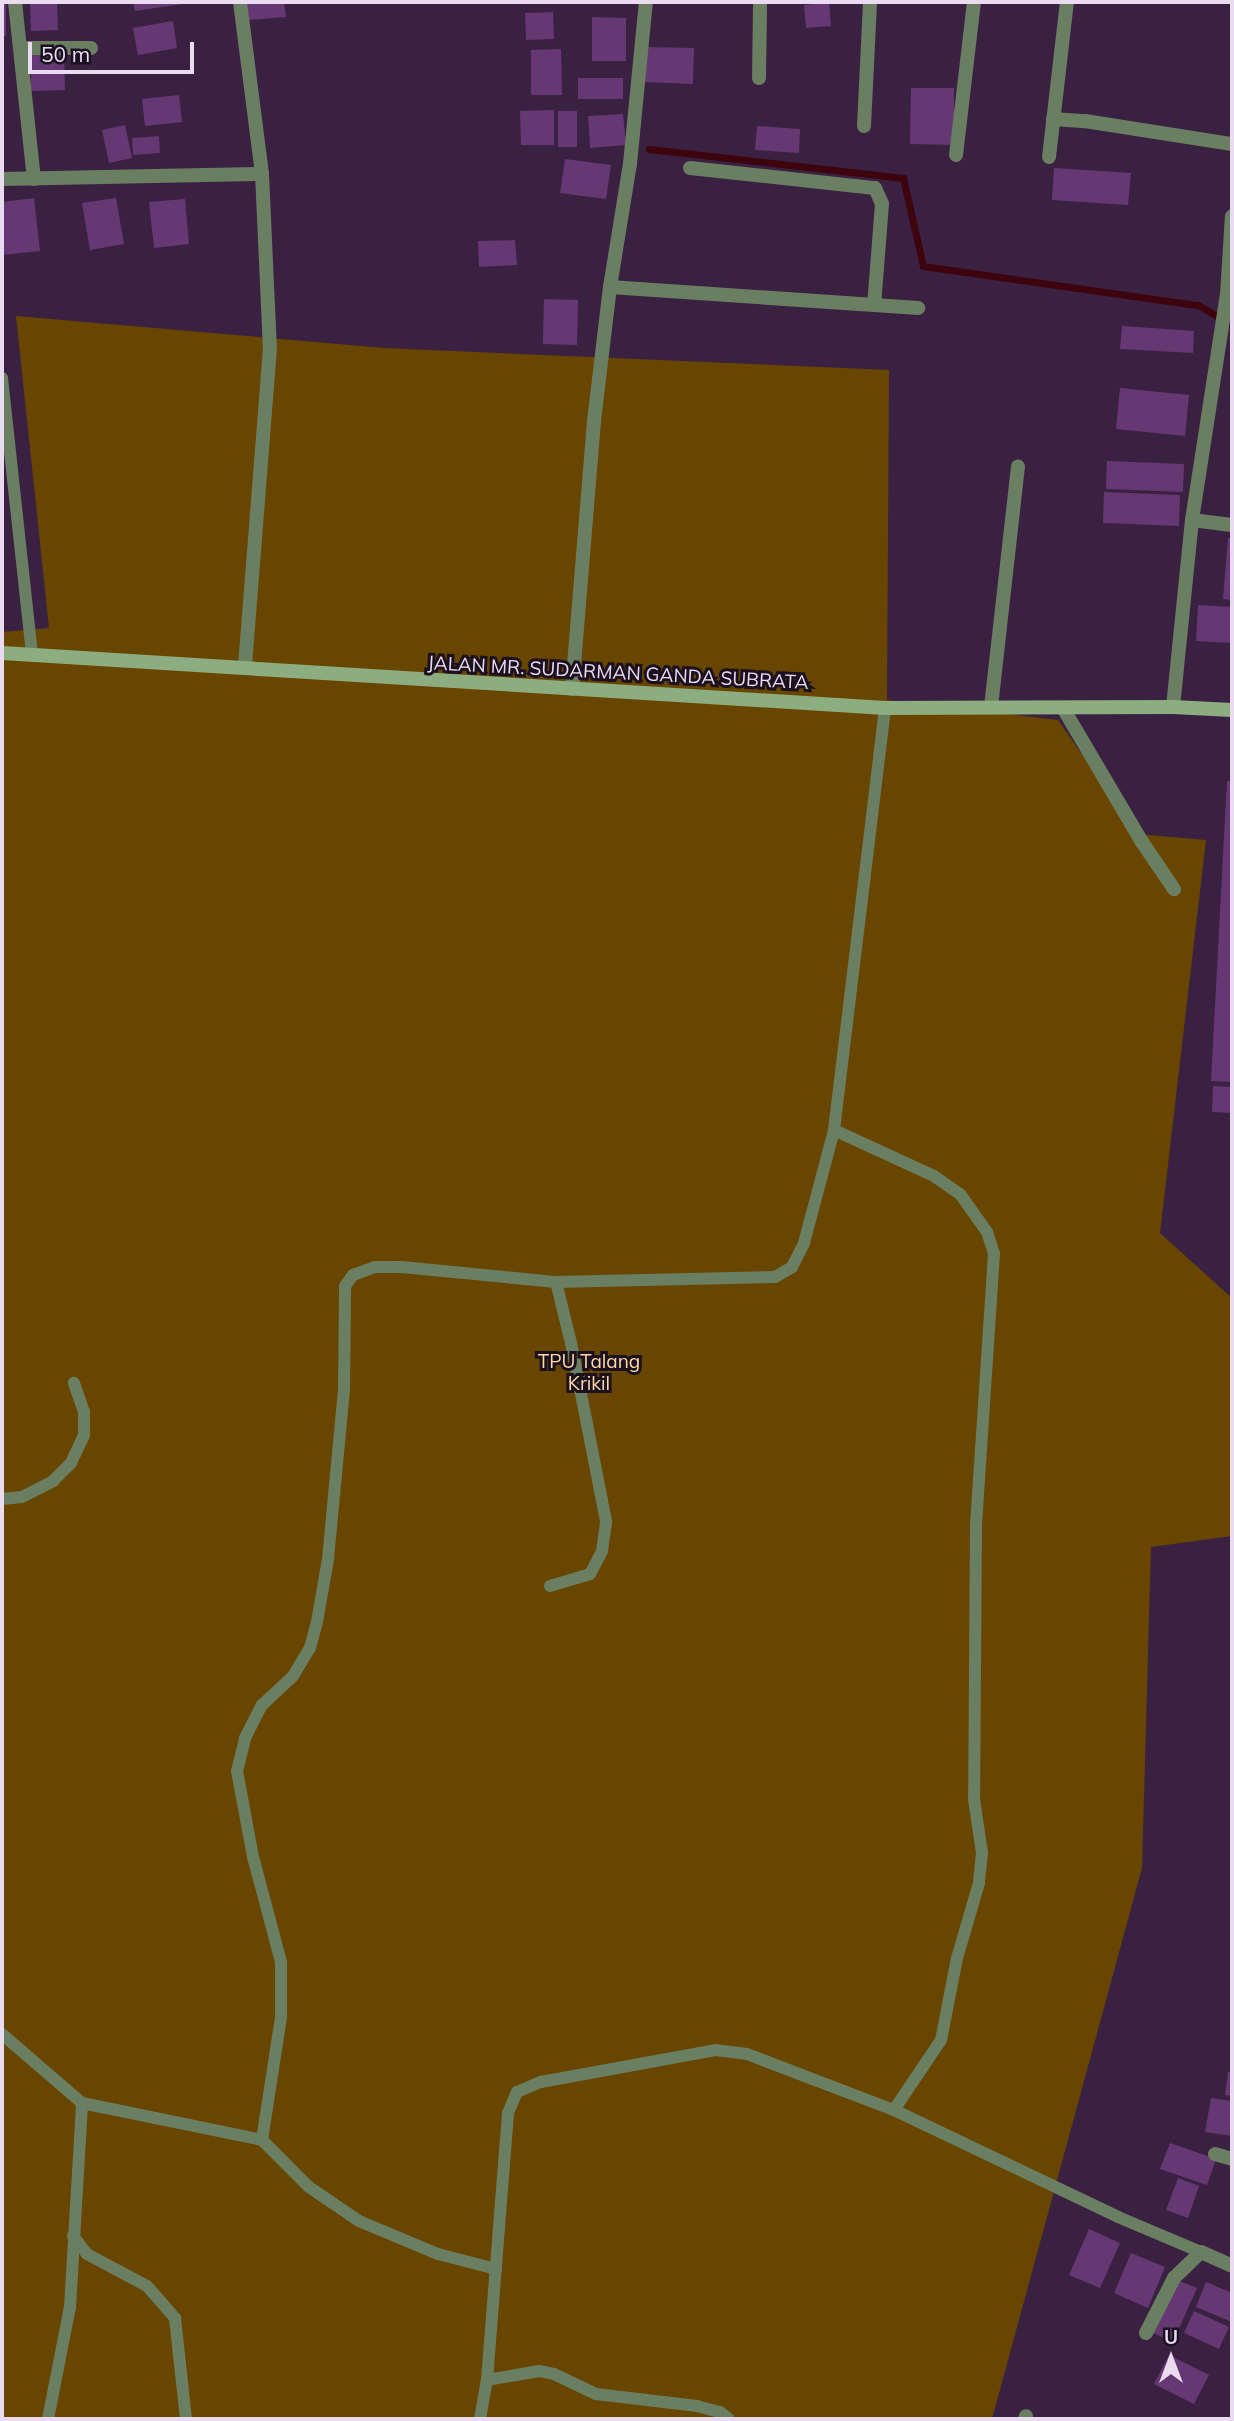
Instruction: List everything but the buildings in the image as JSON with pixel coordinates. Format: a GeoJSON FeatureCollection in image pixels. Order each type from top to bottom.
{"type":"FeatureCollection","features":[{"type":"Feature","properties":{"kind":"street"},"geometry":{"type":"LineString","coordinates":[[15,2],[34,179]]}},
{"type":"Feature","properties":{"kind":"street"},"geometry":{"type":"LineString","coordinates":[[240,2],[262,174],[270,348],[245,668]]}},
{"type":"Feature","properties":{"kind":"street"},"geometry":{"type":"LineString","coordinates":[[572,689],[594,421],[610,287],[630,164],[646,2]]}},
{"type":"Feature","properties":{"kind":"street"},"geometry":{"type":"LineString","coordinates":[[759,78],[760,2]]}},
{"type":"Feature","properties":{"kind":"street"},"geometry":{"type":"LineString","coordinates":[[864,126],[870,2]]}},
{"type":"Feature","properties":{"kind":"street"},"geometry":{"type":"LineString","coordinates":[[957,155],[974,2]]}},
{"type":"Feature","properties":{"kind":"street"},"geometry":{"type":"LineString","coordinates":[[1048,157],[1067,2]]}},
{"type":"Feature","properties":{"kind":"street"},"geometry":{"type":"LineString","coordinates":[[22,48],[91,48]]}},
{"type":"Feature","properties":{"kind":"street"},"geometry":{"type":"LineString","coordinates":[[1053,119],[1085,121],[1232,144]]}},
{"type":"Feature","properties":{"kind":"street"},"geometry":{"type":"LineString","coordinates":[[690,168],[875,188],[882,204],[874,305]]}},
{"type":"Feature","properties":{"kind":"street"},"geometry":{"type":"LineString","coordinates":[[2,179],[262,174]]}},
{"type":"Feature","properties":{"kind":"street"},"geometry":{"type":"LineString","coordinates":[[1172,707],[1192,520],[1227,295],[1232,216]]}},
{"type":"Feature","properties":{"kind":"street"},"geometry":{"type":"LineString","coordinates":[[610,287],[918,308]]}},
{"type":"Feature","properties":{"kind":"street"},"geometry":{"type":"LineString","coordinates":[[991,707],[1018,467]]}},
{"type":"Feature","properties":{"kind":"street"},"geometry":{"type":"LineString","coordinates":[[1192,520],[1232,525]]}},
{"type":"Feature","properties":{"kind":"street","name":"JALAN MR. SUDARMAN GANDA SUBRATA"},"geometry":{"type":"LineString","coordinates":[[2,653],[885,708],[1172,707],[1232,710]]}},
{"type":"Feature","properties":{"kind":"street"},"geometry":{"type":"LineString","coordinates":[[1063,708],[1142,842],[1174,889]]}},
{"type":"Feature","properties":{"kind":"street"},"geometry":{"type":"LineString","coordinates":[[1215,2154],[1232,2159]]}},
{"type":"Feature","properties":{"kind":"street"},"geometry":{"type":"LineString","coordinates":[[1146,2333],[1174,2278],[1200,2252],[1232,2266]]}},
{"type":"Feature","properties":{"kind":"lane"},"geometry":{"type":"LineString","coordinates":[[2,378],[32,655]]}},
{"type":"Feature","properties":{"kind":"lane"},"geometry":{"type":"LineString","coordinates":[[262,2140],[281,2017],[281,1962],[253,1857],[237,1771],[245,1738],[262,1705],[293,1676],[310,1647],[317,1622],[328,1559],[344,1389],[345,1286],[353,1275],[375,1267],[402,1267],[556,1282],[775,1277],[792,1267],[804,1242],[834,1130],[885,708]]}},
{"type":"Feature","properties":{"kind":"lane"},"geometry":{"type":"LineString","coordinates":[[834,1130],[934,1176],[960,1194],[987,1232],[994,1254],[976,1526],[974,1799],[982,1853],[979,1883],[957,1958],[941,2040],[894,2110]]}},
{"type":"Feature","properties":{"kind":"lane"},"geometry":{"type":"LineString","coordinates":[[550,1586],[590,1574],[602,1551],[606,1521],[577,1369],[556,1282]]}},
{"type":"Feature","properties":{"kind":"lane"},"geometry":{"type":"LineString","coordinates":[[2,1499],[22,1497],[53,1481],[71,1463],[84,1435],[84,1412],[74,1383]]}},
{"type":"Feature","properties":{"kind":"lane"},"geometry":{"type":"LineString","coordinates":[[2,2034],[82,2103],[262,2140],[309,2186],[359,2221],[438,2254],[496,2269]]}},
{"type":"Feature","properties":{"kind":"lane"},"geometry":{"type":"LineString","coordinates":[[480,2419],[487,2380],[508,2113],[517,2092],[541,2082],[715,2050],[747,2054],[894,2110],[1118,2217],[1200,2252]]}},
{"type":"Feature","properties":{"kind":"lane"},"geometry":{"type":"LineString","coordinates":[[48,2419],[70,2307],[82,2103]]}},
{"type":"Feature","properties":{"kind":"lane"},"geometry":{"type":"LineString","coordinates":[[73,2236],[87,2254],[146,2286],[175,2318],[186,2419]]}},
{"type":"Feature","properties":{"kind":"lane"},"geometry":{"type":"LineString","coordinates":[[487,2380],[539,2371],[554,2374],[596,2394],[696,2406],[720,2412],[729,2419]]}},
{"type":"Feature","properties":{"kind":"green space","name":"TPU Talang Krikil"},"geometry":{"type":"Polygon","coordinates":[[[16,316],[384,348],[889,370],[887,700],[1058,720],[1137,834],[1206,840],[1160,1233],[1232,1298],[1232,1536],[1151,1547],[1142,1868],[992,2419],[2,2419],[2,632],[49,628],[16,316]]]}},
{"type":"Feature","properties":{"kind":"waterway"},"geometry":{"type":"LineString","coordinates":[[649,149],[903,178],[923,266],[1198,305],[1232,325]]}}]}
